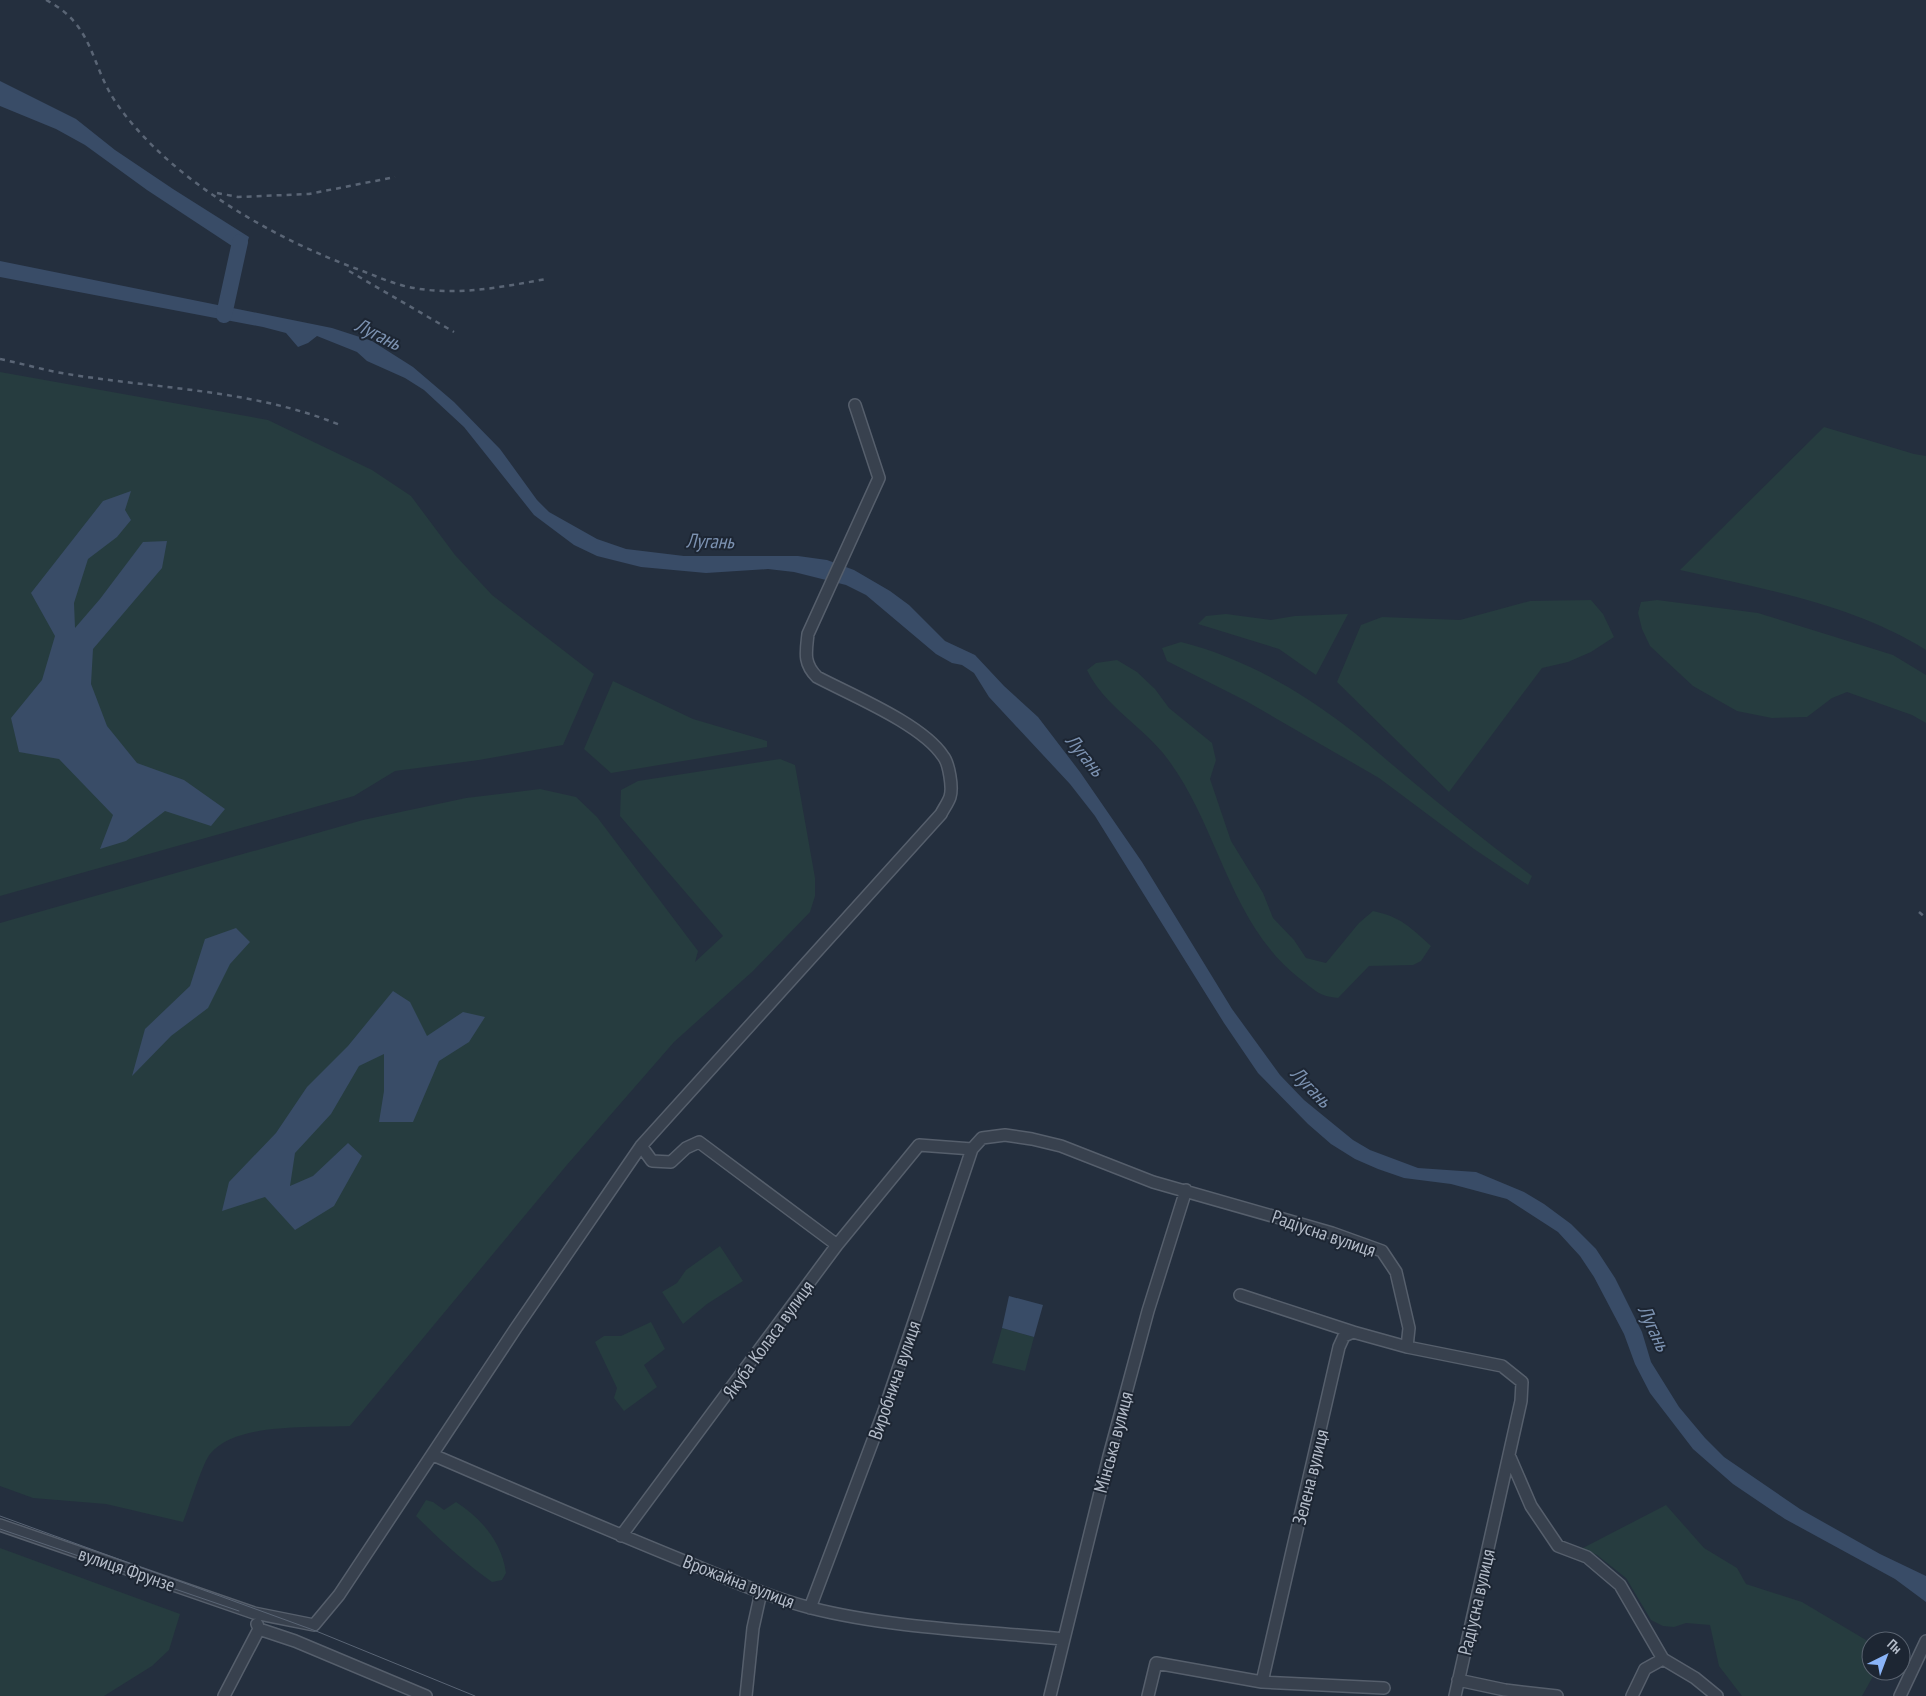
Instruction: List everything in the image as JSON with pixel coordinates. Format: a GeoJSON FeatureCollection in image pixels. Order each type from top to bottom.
{"type":"FeatureCollection","features":[{"type":"Feature","properties":{"kind":"street"},"geometry":{"type":"LineString","coordinates":[[433,1454],[640,1146],[941,814],[951,795],[945,757],[933,743],[908,725],[816,677],[808,668],[808,634],[879,478],[855,405]]}},
{"type":"Feature","properties":{"kind":"street","name":"Радіусна вулиця"},"geometry":{"type":"LineString","coordinates":[[972,1149],[982,1138],[1005,1135],[1061,1146],[1153,1182],[1332,1233],[1382,1251],[1396,1272],[1409,1328],[1407,1347],[1502,1366],[1522,1382],[1521,1400],[1455,1696]]}},
{"type":"Feature","properties":{"kind":"street"},"geometry":{"type":"LineString","coordinates":[[640,1146],[652,1161],[671,1162],[686,1148],[699,1142],[837,1245]]}},
{"type":"Feature","properties":{"kind":"street","name":"Якуба Коласа вулиця"},"geometry":{"type":"LineString","coordinates":[[621,1536],[837,1245],[919,1145],[972,1149]]}},
{"type":"Feature","properties":{"kind":"street","name":"Виробнича вулиця"},"geometry":{"type":"LineString","coordinates":[[810,1608],[884,1411],[972,1149]]}},
{"type":"Feature","properties":{"kind":"street","name":"Мінська вулиця"},"geometry":{"type":"LineString","coordinates":[[1050,1696],[1148,1311],[1186,1190]]}},
{"type":"Feature","properties":{"kind":"street"},"geometry":{"type":"LineString","coordinates":[[1240,1295],[1353,1332],[1407,1347]]}},
{"type":"Feature","properties":{"kind":"street","name":"Зелена вулиця"},"geometry":{"type":"LineString","coordinates":[[1262,1682],[1339,1347],[1344,1336],[1353,1332]]}},
{"type":"Feature","properties":{"kind":"street","name":"Врожайна вулиця"},"geometry":{"type":"LineString","coordinates":[[433,1454],[621,1536],[761,1592],[810,1608],[842,1615],[922,1625],[1063,1639]]}},
{"type":"Feature","properties":{"kind":"street","name":"вулиця Фрунзе"},"geometry":{"type":"LineString","coordinates":[[0,1525],[254,1613],[314,1625],[338,1595],[433,1454]]}},
{"type":"Feature","properties":{"kind":"street"},"geometry":{"type":"LineString","coordinates":[[1508,1455],[1531,1506],[1558,1546],[1587,1557],[1620,1585],[1663,1659],[1695,1678],[1717,1696]]}},
{"type":"Feature","properties":{"kind":"street"},"geometry":{"type":"LineString","coordinates":[[746,1696],[753,1628],[761,1592]]}},
{"type":"Feature","properties":{"kind":"street"},"geometry":{"type":"LineString","coordinates":[[224,1696],[259,1630],[254,1613]]}},
{"type":"Feature","properties":{"kind":"street"},"geometry":{"type":"LineString","coordinates":[[259,1630],[294,1641],[426,1696]]}},
{"type":"Feature","properties":{"kind":"street"},"geometry":{"type":"LineString","coordinates":[[1900,1696],[1926,1641]]}},
{"type":"Feature","properties":{"kind":"street"},"geometry":{"type":"LineString","coordinates":[[1632,1696],[1645,1669],[1663,1659]]}},
{"type":"Feature","properties":{"kind":"street"},"geometry":{"type":"LineString","coordinates":[[1148,1696],[1156,1663],[1262,1682],[1384,1688]]}},
{"type":"Feature","properties":{"kind":"street"},"geometry":{"type":"LineString","coordinates":[[1458,1680],[1505,1690],[1557,1696]]}},
{"type":"Feature","properties":{"kind":"green space"},"geometry":{"type":"Polygon","coordinates":[[[0,372],[268,420],[372,470],[411,496],[455,555],[492,595],[594,674],[563,745],[479,760],[395,771],[354,796],[0,896],[0,372]]]}},
{"type":"Feature","properties":{"kind":"green space"},"geometry":{"type":"Polygon","coordinates":[[[1824,427],[1926,456],[1926,650],[1898,634],[1838,609],[1680,570],[1824,427]]]}},
{"type":"Feature","properties":{"kind":"green space"},"geometry":{"type":"Polygon","coordinates":[[[1591,600],[1603,614],[1614,637],[1591,652],[1568,662],[1542,668],[1449,792],[1337,682],[1361,625],[1382,617],[1460,620],[1530,601],[1591,600]]]}},
{"type":"Feature","properties":{"kind":"green space"},"geometry":{"type":"Polygon","coordinates":[[[1657,600],[1758,613],[1893,655],[1926,675],[1926,723],[1912,715],[1847,692],[1832,698],[1807,717],[1772,718],[1737,711],[1693,686],[1650,646],[1642,629],[1638,613],[1641,602],[1657,600]]]}},
{"type":"Feature","properties":{"kind":"green space"},"geometry":{"type":"Polygon","coordinates":[[[1226,614],[1271,620],[1295,616],[1348,614],[1316,675],[1279,649],[1198,624],[1206,616],[1226,614]]]}},
{"type":"Feature","properties":{"kind":"green space"},"geometry":{"type":"Polygon","coordinates":[[[1181,642],[1203,648],[1245,665],[1286,686],[1324,710],[1453,815],[1532,876],[1528,885],[1474,849],[1379,778],[1246,701],[1167,661],[1162,648],[1181,642]]]}},
{"type":"Feature","properties":{"kind":"green space"},"geometry":{"type":"Polygon","coordinates":[[[1117,660],[1137,672],[1155,689],[1169,708],[1212,743],[1216,760],[1210,779],[1231,841],[1263,893],[1273,918],[1294,940],[1306,958],[1326,963],[1359,923],[1373,911],[1391,916],[1405,924],[1431,946],[1421,961],[1413,965],[1369,966],[1338,998],[1317,992],[1275,955],[1255,929],[1239,900],[1198,810],[1182,780],[1154,743],[1103,694],[1087,670],[1096,663],[1117,660]]]}},
{"type":"Feature","properties":{"kind":"green space"},"geometry":{"type":"Polygon","coordinates":[[[613,681],[693,719],[767,741],[767,747],[611,773],[584,749],[613,681]]]}},
{"type":"Feature","properties":{"kind":"green space"},"geometry":{"type":"Polygon","coordinates":[[[780,759],[795,765],[815,878],[815,896],[810,912],[753,971],[674,1042],[566,1166],[350,1426],[276,1429],[238,1436],[222,1444],[207,1459],[183,1522],[106,1504],[33,1498],[0,1486],[0,923],[363,820],[466,798],[540,789],[576,797],[597,817],[698,951],[695,962],[723,936],[620,816],[621,790],[638,781],[780,759]]]}},
{"type":"Feature","properties":{"kind":"green space"},"geometry":{"type":"Polygon","coordinates":[[[720,1246],[743,1281],[707,1304],[683,1324],[662,1292],[677,1283],[686,1270],[720,1246]]]}},
{"type":"Feature","properties":{"kind":"green space"},"geometry":{"type":"Polygon","coordinates":[[[651,1322],[665,1349],[644,1365],[657,1387],[624,1411],[614,1398],[617,1388],[595,1342],[604,1336],[621,1336],[651,1322]]]}},
{"type":"Feature","properties":{"kind":"green space"},"geometry":{"type":"Polygon","coordinates":[[[1002,1328],[1034,1337],[1025,1371],[992,1363],[1002,1328]]]}},
{"type":"Feature","properties":{"kind":"green space"},"geometry":{"type":"Polygon","coordinates":[[[426,1500],[433,1502],[444,1510],[456,1502],[482,1523],[495,1541],[504,1562],[506,1573],[502,1580],[492,1582],[452,1550],[416,1516],[426,1500]]]}},
{"type":"Feature","properties":{"kind":"green space"},"geometry":{"type":"Polygon","coordinates":[[[1666,1505],[1704,1548],[1737,1568],[1746,1584],[1802,1602],[1861,1637],[1861,1681],[1870,1681],[1862,1696],[1742,1696],[1719,1666],[1710,1625],[1686,1623],[1674,1627],[1663,1626],[1651,1620],[1626,1578],[1597,1555],[1581,1549],[1666,1505]]]}},
{"type":"Feature","properties":{"kind":"green space"},"geometry":{"type":"Polygon","coordinates":[[[0,1548],[180,1614],[169,1650],[152,1666],[104,1696],[0,1696],[0,1548]]]}},
{"type":"Feature","properties":{"kind":"water"},"geometry":{"type":"Polygon","coordinates":[[[0,81],[76,119],[115,150],[249,237],[241,264],[228,263],[232,246],[147,190],[85,145],[56,129],[0,106],[0,81]]]}},
{"type":"Feature","properties":{"kind":"water"},"geometry":{"type":"Polygon","coordinates":[[[0,261],[332,328],[372,341],[413,367],[454,402],[500,449],[537,500],[549,512],[597,539],[626,549],[684,556],[798,556],[827,560],[854,570],[890,591],[909,605],[945,641],[975,655],[1004,686],[1038,717],[1080,772],[1142,862],[1232,1009],[1280,1075],[1304,1100],[1353,1140],[1370,1150],[1418,1168],[1476,1172],[1524,1192],[1571,1224],[1596,1249],[1615,1278],[1642,1332],[1651,1362],[1679,1407],[1705,1438],[1724,1457],[1800,1509],[1880,1554],[1926,1576],[1926,1602],[1895,1579],[1785,1519],[1733,1484],[1693,1449],[1650,1393],[1635,1364],[1624,1334],[1594,1277],[1580,1256],[1558,1232],[1507,1199],[1451,1184],[1404,1178],[1378,1169],[1355,1159],[1331,1144],[1308,1124],[1258,1073],[1224,1023],[1095,816],[1070,784],[989,697],[974,673],[962,665],[952,663],[936,654],[866,595],[846,585],[794,572],[768,569],[706,573],[641,567],[597,556],[574,545],[534,515],[464,427],[424,390],[405,378],[367,361],[357,352],[317,336],[308,343],[298,347],[286,333],[263,327],[0,277],[0,261]]]}},
{"type":"Feature","properties":{"kind":"water"},"geometry":{"type":"Polygon","coordinates":[[[131,491],[125,510],[131,520],[117,537],[88,559],[74,603],[75,628],[100,599],[143,542],[167,541],[162,568],[93,649],[91,684],[107,726],[137,763],[184,780],[225,809],[211,826],[165,811],[126,841],[100,849],[113,815],[59,759],[19,752],[11,718],[42,680],[55,636],[31,593],[103,501],[131,491]]]}},
{"type":"Feature","properties":{"kind":"water"},"geometry":{"type":"Polygon","coordinates":[[[236,928],[250,942],[230,964],[208,1008],[171,1036],[132,1076],[145,1029],[190,986],[205,939],[236,928]]]}},
{"type":"Feature","properties":{"kind":"water"},"geometry":{"type":"Polygon","coordinates":[[[393,991],[410,1002],[427,1036],[463,1012],[485,1017],[469,1042],[439,1061],[413,1122],[379,1122],[384,1091],[384,1054],[359,1066],[331,1114],[295,1153],[290,1186],[313,1176],[348,1143],[362,1156],[334,1206],[295,1230],[265,1197],[222,1211],[229,1182],[276,1133],[307,1087],[348,1046],[393,991]]]}},
{"type":"Feature","properties":{"kind":"water"},"geometry":{"type":"Polygon","coordinates":[[[1009,1296],[1043,1305],[1034,1337],[1002,1328],[1009,1296]]]}},
{"type":"Feature","properties":{"kind":"waterway"},"geometry":{"type":"LineString","coordinates":[[224,315],[240,242]]}},
{"type":"Feature","properties":{"kind":"tram line"},"geometry":{"type":"LineString","coordinates":[[0,1516],[316,1631],[475,1696]]}},
{"type":"Feature","properties":{"kind":"tram line"},"geometry":{"type":"LineString","coordinates":[[0,1529],[239,1611]]}},
{"type":"Feature","properties":{"kind":"railway"},"geometry":{"type":"LineString","coordinates":[[46,0],[62,10],[74,21],[90,47],[108,90],[139,132],[165,158],[195,182],[259,224],[327,257],[400,285],[414,288],[447,291],[480,290],[546,279]]}},
{"type":"Feature","properties":{"kind":"railway"},"geometry":{"type":"LineString","coordinates":[[217,193],[238,197],[309,194],[395,177]]}},
{"type":"Feature","properties":{"kind":"railway"},"geometry":{"type":"LineString","coordinates":[[349,271],[454,332]]}},
{"type":"Feature","properties":{"kind":"railway"},"geometry":{"type":"LineString","coordinates":[[0,359],[92,378],[235,396],[271,403],[340,425]]}},
{"type":"Feature","properties":{"kind":"railway"},"geometry":{"type":"LineString","coordinates":[[1919,912],[1926,918]]}},
{"type":"Feature","properties":{"kind":"water label","name":"Лугань"},"geometry":{"type":"Point","coordinates":[378,334]}},
{"type":"Feature","properties":{"kind":"water label","name":"Лугань"},"geometry":{"type":"Point","coordinates":[710,541]}},
{"type":"Feature","properties":{"kind":"water label","name":"Лугань"},"geometry":{"type":"Point","coordinates":[1085,755]}},
{"type":"Feature","properties":{"kind":"water label","name":"Лугань"},"geometry":{"type":"Point","coordinates":[1311,1087]}},
{"type":"Feature","properties":{"kind":"water label","name":"Лугань"},"geometry":{"type":"Point","coordinates":[1654,1328]}}]}
